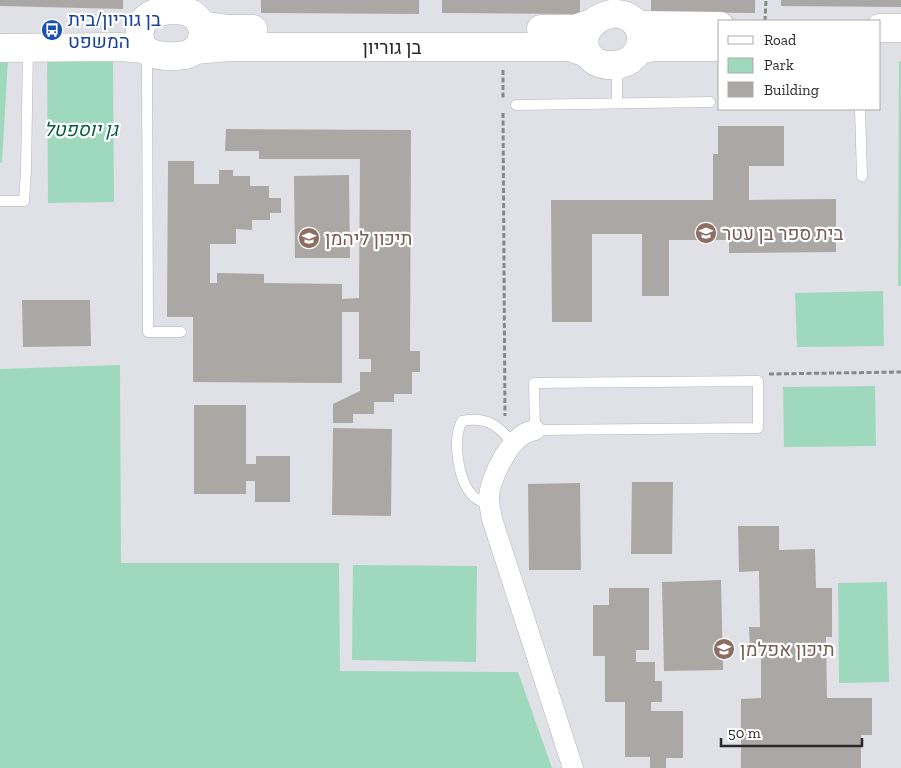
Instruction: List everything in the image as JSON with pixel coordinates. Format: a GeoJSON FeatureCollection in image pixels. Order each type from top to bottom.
{"type":"FeatureCollection","features":[{"type":"Feature","properties":{"kind":"street"},"geometry":{"type":"LineString","coordinates":[[0,48],[119,47],[152,27],[186,12],[198,19],[198,38],[184,55],[160,55],[152,27]]}},
{"type":"Feature","properties":{"kind":"street","name":"בן גוריון"},"geometry":{"type":"LineString","coordinates":[[601,17],[625,31],[601,64],[591,58],[587,52],[570,47],[228,47],[198,38],[228,29],[569,29],[581,28],[601,17]]}},
{"type":"Feature","properties":{"kind":"street"},"geometry":{"type":"LineString","coordinates":[[587,52],[584,36],[591,24]]}},
{"type":"Feature","properties":{"kind":"street"},"geometry":{"type":"LineString","coordinates":[[625,31],[718,26]]}},
{"type":"Feature","properties":{"kind":"street"},"geometry":{"type":"LineString","coordinates":[[0,29],[118,29],[152,27]]}},
{"type":"Feature","properties":{"kind":"street"},"geometry":{"type":"LineString","coordinates":[[881,28],[901,28]]}},
{"type":"Feature","properties":{"kind":"street"},"geometry":{"type":"LineString","coordinates":[[625,31],[654,47],[718,47]]}},
{"type":"Feature","properties":{"kind":"street"},"geometry":{"type":"LineString","coordinates":[[881,47],[901,47]]}},
{"type":"Feature","properties":{"kind":"street"},"geometry":{"type":"LineString","coordinates":[[535,430],[510,439],[490,487],[490,506],[492,519],[574,768]]}},
{"type":"Feature","properties":{"kind":"lane"},"geometry":{"type":"LineString","coordinates":[[152,27],[148,332],[181,332]]}},
{"type":"Feature","properties":{"kind":"lane"},"geometry":{"type":"LineString","coordinates":[[617,103],[625,31]]}},
{"type":"Feature","properties":{"kind":"lane"},"geometry":{"type":"LineString","coordinates":[[0,201],[24,201],[28,47]]}},
{"type":"Feature","properties":{"kind":"lane"},"geometry":{"type":"LineString","coordinates":[[516,105],[710,102]]}},
{"type":"Feature","properties":{"kind":"lane"},"geometry":{"type":"LineString","coordinates":[[860,110],[862,176]]}},
{"type":"Feature","properties":{"kind":"lane"},"geometry":{"type":"LineString","coordinates":[[758,381],[758,428],[535,430],[534,383],[758,381]]}},
{"type":"Feature","properties":{"kind":"lane"},"geometry":{"type":"LineString","coordinates":[[490,506],[473,496],[459,470],[459,426],[462,421],[473,419],[487,421],[498,426],[510,439]]}},
{"type":"Feature","properties":{"kind":"path"},"geometry":{"type":"LineString","coordinates":[[766,0],[766,20]]}},
{"type":"Feature","properties":{"kind":"path"},"geometry":{"type":"LineString","coordinates":[[503,47],[510,439]]}},
{"type":"Feature","properties":{"kind":"path"},"geometry":{"type":"LineString","coordinates":[[758,381],[768,374],[901,372]]}},
{"type":"Feature","properties":{"kind":"green space","name":"גן יוספטל"},"geometry":{"type":"Polygon","coordinates":[[[113,55],[114,202],[48,203],[47,56],[113,55]]]}},
{"type":"Feature","properties":{"kind":"green space","name":"גן יוספטל"},"geometry":{"type":"Polygon","coordinates":[[[8,59],[2,162],[0,163],[0,60],[8,59]]]}},
{"type":"Feature","properties":{"kind":"green space"},"geometry":{"type":"Polygon","coordinates":[[[899,61],[901,61],[901,286],[898,286],[899,61]]]}},
{"type":"Feature","properties":{"kind":"green space"},"geometry":{"type":"Polygon","coordinates":[[[883,291],[884,346],[797,347],[795,293],[883,291]]]}},
{"type":"Feature","properties":{"kind":"green space"},"geometry":{"type":"Polygon","coordinates":[[[120,365],[121,563],[339,563],[340,671],[518,672],[552,768],[0,768],[0,369],[120,365]]]}},
{"type":"Feature","properties":{"kind":"green space"},"geometry":{"type":"Polygon","coordinates":[[[875,386],[876,446],[784,447],[783,387],[875,386]]]}},
{"type":"Feature","properties":{"kind":"green space"},"geometry":{"type":"Polygon","coordinates":[[[353,565],[477,566],[476,662],[352,660],[353,565]]]}},
{"type":"Feature","properties":{"kind":"green space"},"geometry":{"type":"Polygon","coordinates":[[[887,582],[889,682],[839,683],[838,583],[887,582]]]}},
{"type":"Feature","properties":{"kind":"building"},"geometry":{"type":"Polygon","coordinates":[[[0,0],[123,0],[123,9],[0,6],[0,0]]]}},
{"type":"Feature","properties":{"kind":"building"},"geometry":{"type":"Polygon","coordinates":[[[261,0],[419,0],[419,14],[261,13],[261,0]]]}},
{"type":"Feature","properties":{"kind":"building"},"geometry":{"type":"Polygon","coordinates":[[[442,0],[580,0],[580,14],[442,13],[442,0]]]}},
{"type":"Feature","properties":{"kind":"building"},"geometry":{"type":"Polygon","coordinates":[[[651,0],[755,0],[755,13],[651,12],[651,0]]]}},
{"type":"Feature","properties":{"kind":"building"},"geometry":{"type":"Polygon","coordinates":[[[781,0],[901,0],[901,7],[781,6],[781,0]]]}},
{"type":"Feature","properties":{"kind":"building"},"geometry":{"type":"Polygon","coordinates":[[[718,126],[784,126],[784,166],[749,166],[749,200],[836,199],[836,252],[729,253],[729,240],[669,240],[669,296],[642,296],[642,234],[592,234],[592,322],[552,322],[551,200],[713,200],[713,154],[718,154],[718,126]]]}},
{"type":"Feature","properties":{"kind":"building"},"geometry":{"type":"Polygon","coordinates":[[[226,129],[411,130],[410,351],[420,351],[420,372],[412,372],[412,394],[394,394],[394,402],[374,402],[374,414],[353,414],[353,423],[333,423],[333,404],[360,391],[360,372],[371,372],[371,359],[359,359],[359,312],[342,312],[342,383],[193,382],[193,317],[167,317],[168,161],[194,161],[194,184],[219,184],[219,170],[233,170],[233,176],[250,176],[250,186],[269,186],[269,198],[281,198],[281,213],[270,213],[270,220],[252,220],[252,230],[236,229],[236,244],[210,244],[210,283],[217,283],[217,273],[264,274],[264,283],[342,284],[342,299],[359,298],[360,159],[259,159],[259,151],[225,151],[226,129]]]}},
{"type":"Feature","properties":{"kind":"building"},"geometry":{"type":"Polygon","coordinates":[[[349,175],[350,258],[295,258],[294,176],[349,175]]]}},
{"type":"Feature","properties":{"kind":"building"},"geometry":{"type":"Polygon","coordinates":[[[22,300],[90,300],[91,346],[23,347],[22,300]]]}},
{"type":"Feature","properties":{"kind":"building"},"geometry":{"type":"Polygon","coordinates":[[[194,405],[246,405],[246,464],[256,464],[256,456],[290,456],[290,502],[255,502],[255,481],[246,481],[246,494],[194,494],[194,405]]]}},
{"type":"Feature","properties":{"kind":"building"},"geometry":{"type":"Polygon","coordinates":[[[333,428],[392,429],[391,516],[332,515],[333,428]]]}},
{"type":"Feature","properties":{"kind":"building"},"geometry":{"type":"Polygon","coordinates":[[[632,482],[673,482],[672,554],[631,554],[632,482]]]}},
{"type":"Feature","properties":{"kind":"building"},"geometry":{"type":"Polygon","coordinates":[[[580,483],[581,570],[529,570],[528,484],[580,483]]]}},
{"type":"Feature","properties":{"kind":"building"},"geometry":{"type":"Polygon","coordinates":[[[738,526],[779,526],[779,550],[815,549],[816,588],[832,588],[832,637],[826,637],[827,698],[872,698],[872,735],[861,735],[861,768],[741,768],[741,699],[761,698],[761,649],[750,649],[749,627],[760,627],[759,571],[739,572],[738,526]]]}},
{"type":"Feature","properties":{"kind":"building"},"geometry":{"type":"Polygon","coordinates":[[[721,580],[723,670],[664,671],[662,582],[721,580]]]}},
{"type":"Feature","properties":{"kind":"building"},"geometry":{"type":"Polygon","coordinates":[[[609,588],[649,588],[649,650],[636,650],[636,662],[655,662],[655,681],[662,681],[662,702],[651,702],[651,711],[683,711],[683,758],[666,758],[666,768],[650,768],[650,757],[625,757],[625,702],[605,702],[605,656],[593,656],[593,605],[609,605],[609,588]]]}},
{"type":"Feature","properties":{"kind":"place","name":"בן גוריון/בית המשפט"},"geometry":{"type":"Point","coordinates":[52,30]}},
{"type":"Feature","properties":{"kind":"place","name":"בית ספר בן עטר"},"geometry":{"type":"Point","coordinates":[706,233]}},
{"type":"Feature","properties":{"kind":"place","name":"תיכון ליהמן"},"geometry":{"type":"Point","coordinates":[309,238]}},
{"type":"Feature","properties":{"kind":"place","name":"תיכון אפלמן"},"geometry":{"type":"Point","coordinates":[724,649]}}]}
